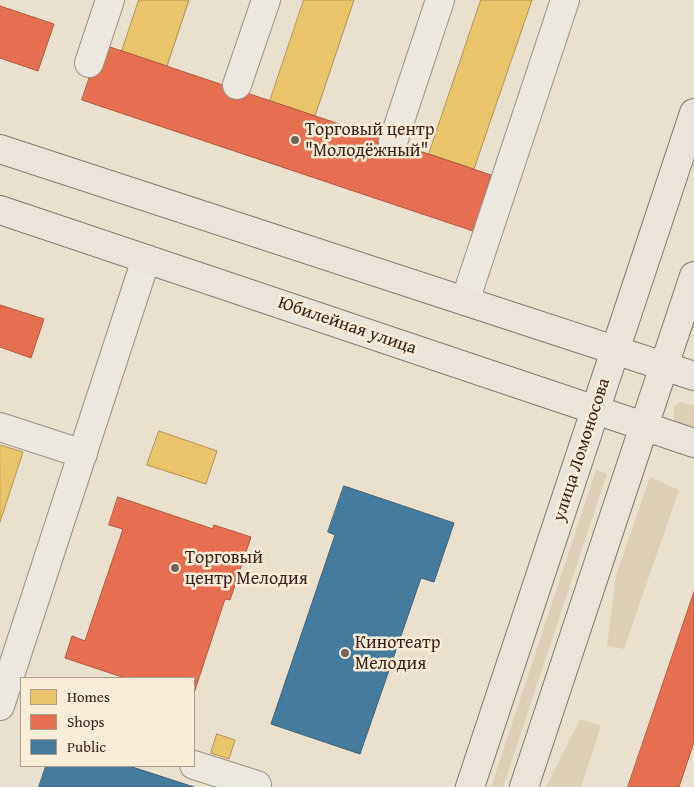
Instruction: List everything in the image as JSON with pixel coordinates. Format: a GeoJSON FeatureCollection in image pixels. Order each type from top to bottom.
{"type":"FeatureCollection","features":[{"type":"Feature","properties":{"kind":"main road","name":"улица Ломоносова"},"geometry":{"type":"LineString","coordinates":[[470,787],[694,112]]}},
{"type":"Feature","properties":{"kind":"main road"},"geometry":{"type":"LineString","coordinates":[[0,149],[694,376]]}},
{"type":"Feature","properties":{"kind":"main road","name":"Юбилейная улица"},"geometry":{"type":"LineString","coordinates":[[0,210],[694,443]]}},
{"type":"Feature","properties":{"kind":"main road"},"geometry":{"type":"LineString","coordinates":[[524,787],[694,276]]}},
{"type":"Feature","properties":{"kind":"street"},"geometry":{"type":"LineString","coordinates":[[237,85],[266,0]]}},
{"type":"Feature","properties":{"kind":"street"},"geometry":{"type":"LineString","coordinates":[[393,142],[440,0]]}},
{"type":"Feature","properties":{"kind":"street"},"geometry":{"type":"LineString","coordinates":[[465,301],[565,0]]}},
{"type":"Feature","properties":{"kind":"street"},"geometry":{"type":"LineString","coordinates":[[89,63],[104,2]]}},
{"type":"Feature","properties":{"kind":"street"},"geometry":{"type":"LineString","coordinates":[[8,705],[84,454],[146,259]]}},
{"type":"Feature","properties":{"kind":"street"},"geometry":{"type":"LineString","coordinates":[[0,426],[84,454]]}},
{"type":"Feature","properties":{"kind":"street"},"geometry":{"type":"LineString","coordinates":[[195,764],[257,785]]}},
{"type":"Feature","properties":{"kind":"shaded area"},"geometry":{"type":"Polygon","coordinates":[[[680,402],[694,405],[694,429],[674,421],[674,406],[680,402]]]}},
{"type":"Feature","properties":{"kind":"shaded area"},"geometry":{"type":"Polygon","coordinates":[[[596,470],[607,474],[503,787],[491,787],[596,470]]]}},
{"type":"Feature","properties":{"kind":"shaded area"},"geometry":{"type":"Polygon","coordinates":[[[650,477],[679,490],[624,649],[607,646],[616,575],[650,477]]]}},
{"type":"Feature","properties":{"kind":"shaded area"},"geometry":{"type":"Polygon","coordinates":[[[580,719],[601,726],[581,787],[546,787],[580,719]]]}},
{"type":"Feature","properties":{"kind":"building: Homes"},"geometry":{"type":"Polygon","coordinates":[[[139,0],[189,0],[167,66],[122,51],[139,0]]]}},
{"type":"Feature","properties":{"kind":"building: Homes"},"geometry":{"type":"Polygon","coordinates":[[[304,0],[354,0],[315,116],[270,101],[304,0]]]}},
{"type":"Feature","properties":{"kind":"building: Homes"},"geometry":{"type":"Polygon","coordinates":[[[481,0],[532,0],[474,169],[429,154],[481,0]]]}},
{"type":"Feature","properties":{"kind":"building: Homes"},"geometry":{"type":"Polygon","coordinates":[[[159,431],[217,451],[206,484],[147,465],[159,431]]]}},
{"type":"Feature","properties":{"kind":"building: Homes"},"geometry":{"type":"Polygon","coordinates":[[[0,445],[23,452],[0,522],[0,445]]]}},
{"type":"Feature","properties":{"kind":"building: Homes"},"geometry":{"type":"Polygon","coordinates":[[[217,734],[235,740],[229,759],[211,753],[217,734]]]}},
{"type":"Feature","properties":{"kind":"building: Shops"},"geometry":{"type":"Polygon","coordinates":[[[0,6],[54,24],[38,71],[0,58],[0,6]]]}},
{"type":"Feature","properties":{"kind":"building: Shops","name":"Торговый центр \"Молодёжный\""},"geometry":{"type":"Polygon","coordinates":[[[101,44],[491,175],[484,196],[491,198],[479,233],[82,100],[101,44]]]}},
{"type":"Feature","properties":{"kind":"building: Shops"},"geometry":{"type":"Polygon","coordinates":[[[0,305],[44,319],[31,358],[0,347],[0,305]]]}},
{"type":"Feature","properties":{"kind":"building: Shops","name":"Торговый центр Мелодия"},"geometry":{"type":"Polygon","coordinates":[[[118,497],[213,529],[214,525],[251,537],[230,600],[225,599],[195,690],[195,677],[122,677],[65,658],[72,636],[85,641],[123,529],[109,525],[118,497]]]}},
{"type":"Feature","properties":{"kind":"building: Shops"},"geometry":{"type":"Polygon","coordinates":[[[694,592],[694,742],[679,787],[628,787],[694,592]]]}},
{"type":"Feature","properties":{"kind":"building: Public","name":"Кинотеатр Мелодия"},"geometry":{"type":"Polygon","coordinates":[[[344,486],[454,523],[434,582],[421,578],[360,754],[271,724],[335,535],[328,532],[344,486]]]}},
{"type":"Feature","properties":{"kind":"building: Public"},"geometry":{"type":"Polygon","coordinates":[[[46,767],[132,767],[194,787],[39,787],[46,767]]]}},
{"type":"Feature","properties":{"kind":"place","name":"Торговый центр \"Молодёжный\""},"geometry":{"type":"Point","coordinates":[295,140]}},
{"type":"Feature","properties":{"kind":"place","name":"Торговый центр Мелодия"},"geometry":{"type":"Point","coordinates":[175,568]}},
{"type":"Feature","properties":{"kind":"place","name":"Кинотеатр Мелодия"},"geometry":{"type":"Point","coordinates":[345,653]}}]}
